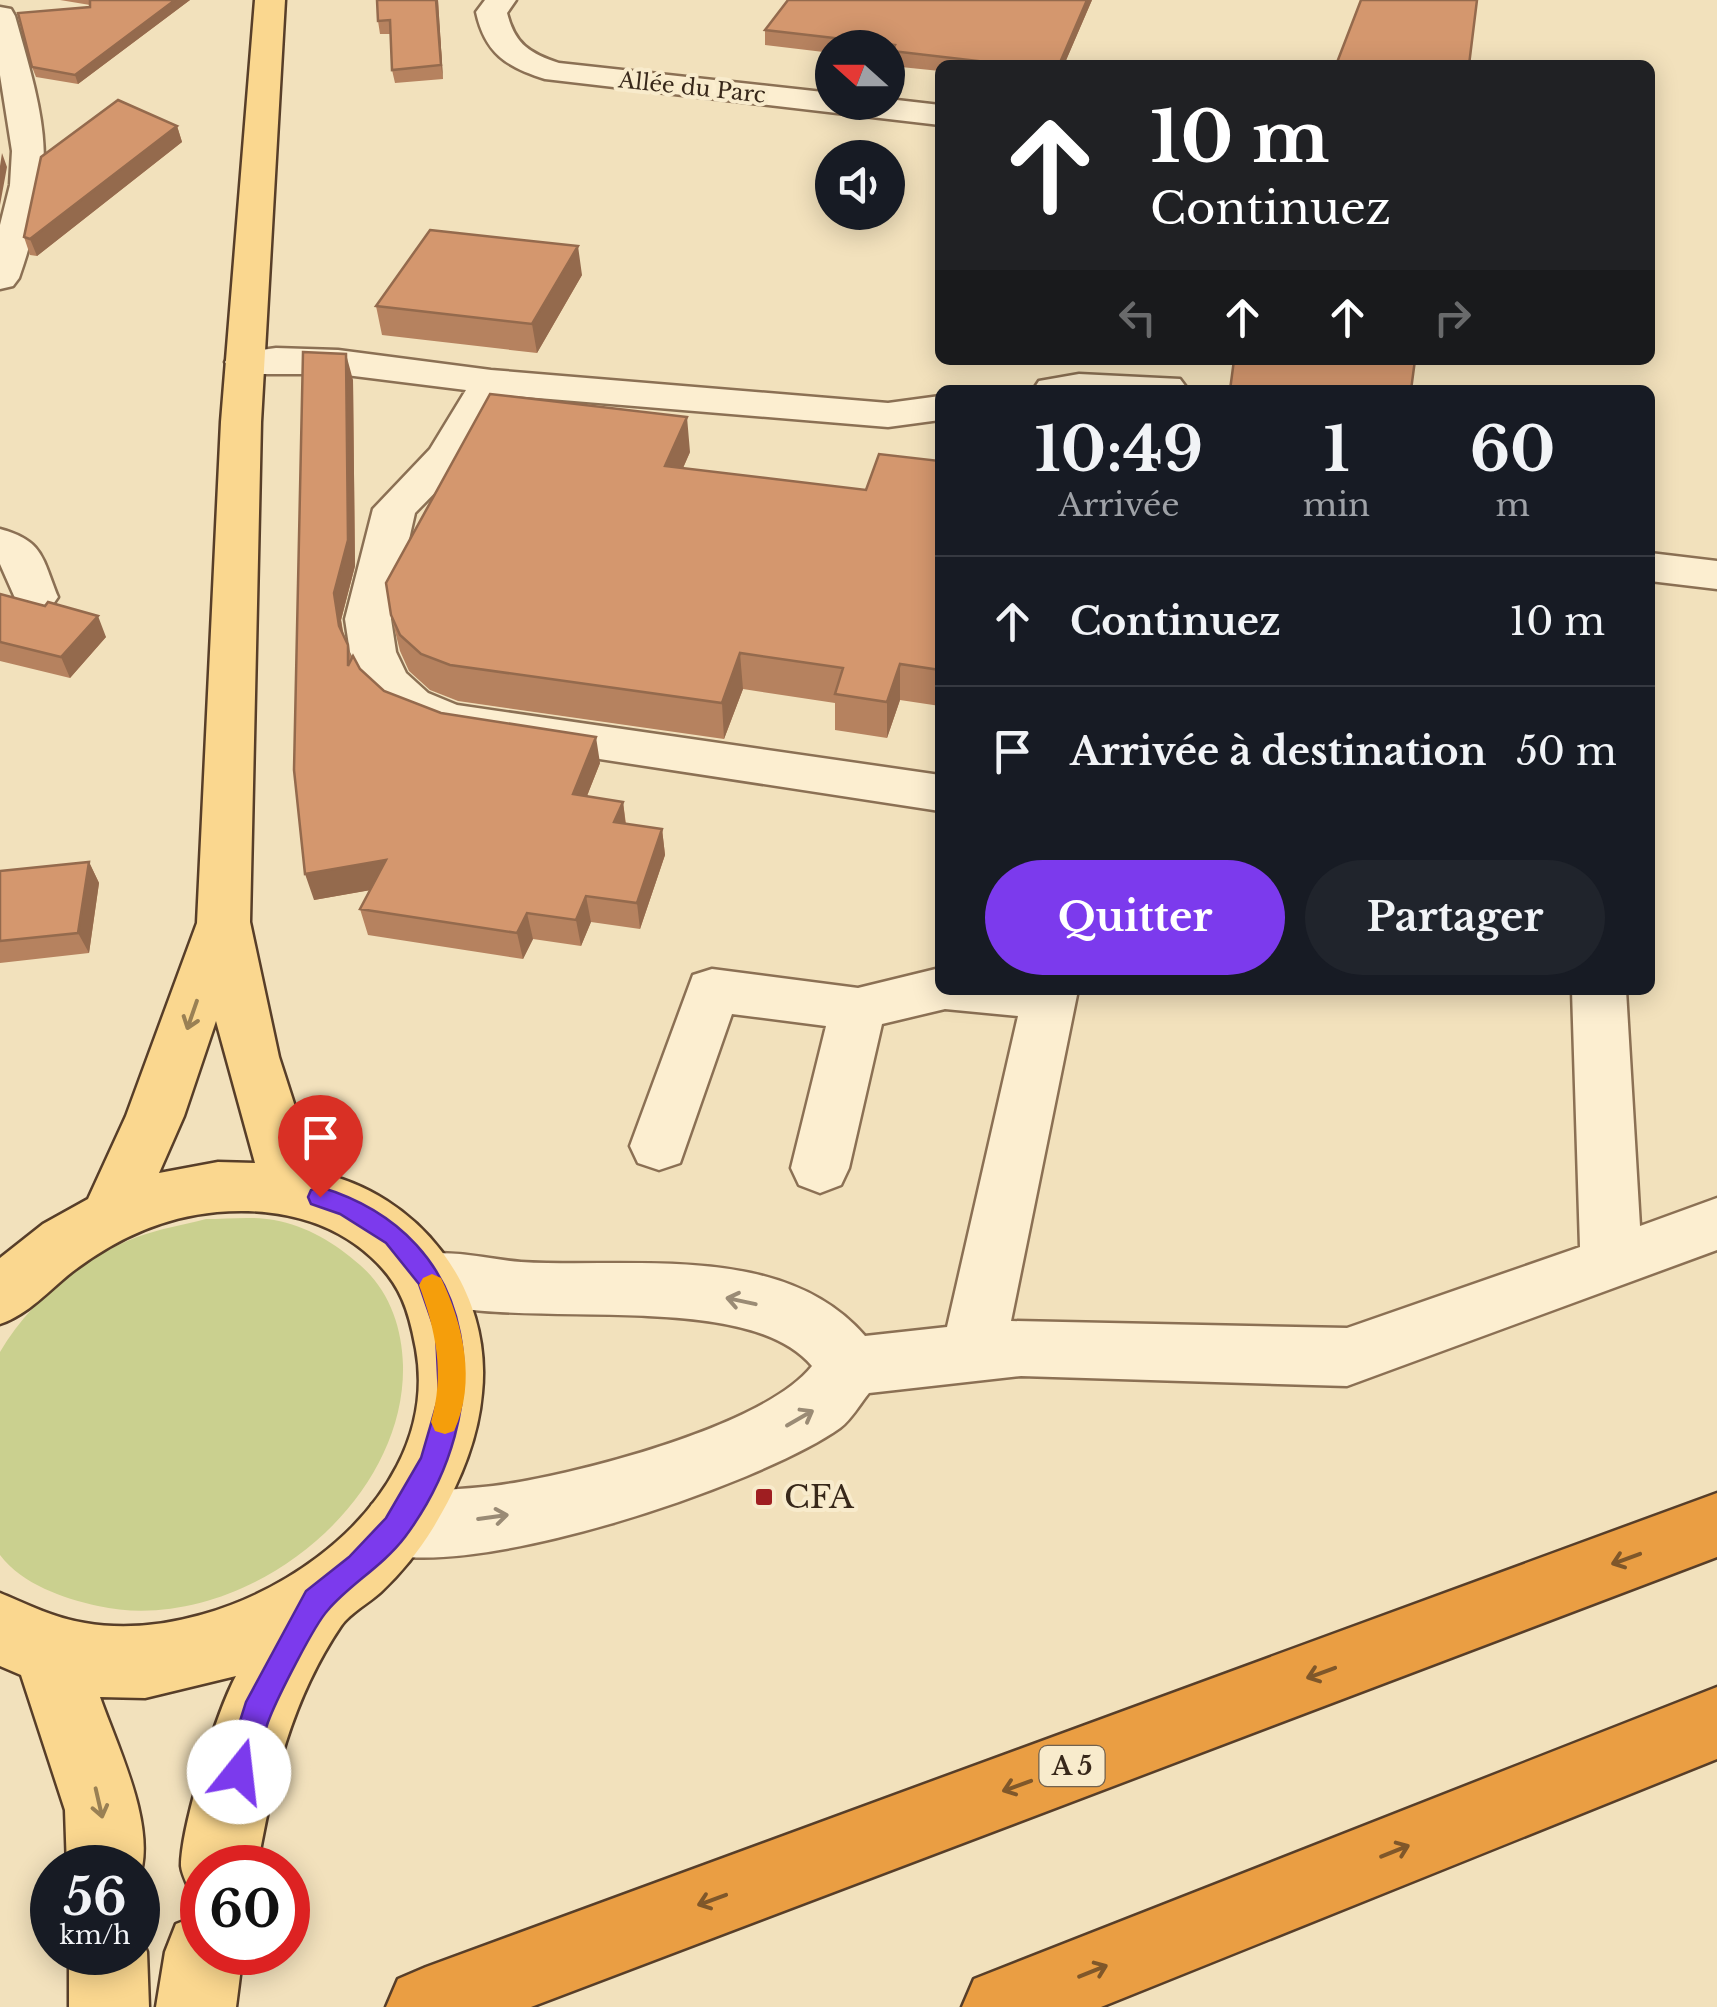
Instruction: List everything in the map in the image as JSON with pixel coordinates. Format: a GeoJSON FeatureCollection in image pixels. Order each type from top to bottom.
{"type":"FeatureCollection","features":[{"type":"Feature","properties":{"kind":"highway","name":"A 5"},"geometry":{"type":"LineString","coordinates":[[426,2007],[1717,1525]]}},
{"type":"Feature","properties":{"kind":"highway"},"geometry":{"type":"LineString","coordinates":[[1002,2007],[1717,1723]]}},
{"type":"Feature","properties":{"kind":"main road"},"geometry":{"type":"LineString","coordinates":[[270,0],[245,362],[223,922],[251,1057],[292,1188]]}},
{"type":"Feature","properties":{"kind":"main road"},"geometry":{"type":"LineString","coordinates":[[110,1216],[155,1116],[223,922]]}},
{"type":"Feature","properties":{"kind":"main road"},"geometry":{"type":"LineString","coordinates":[[15,1269],[110,1216],[171,1194],[233,1185],[292,1188],[348,1206],[395,1236],[429,1278],[450,1333],[452,1396],[434,1462],[396,1527],[360,1566],[316,1601],[229,1645],[136,1663],[24,1640]]}},
{"type":"Feature","properties":{"kind":"main road"},"geometry":{"type":"LineString","coordinates":[[223,1845],[256,1712],[316,1601]]}},
{"type":"Feature","properties":{"kind":"main road"},"geometry":{"type":"LineString","coordinates":[[24,1640],[102,1810],[104,1845]]}},
{"type":"Feature","properties":{"kind":"main road"},"geometry":{"type":"LineString","coordinates":[[108,1975],[109,2007]]}},
{"type":"Feature","properties":{"kind":"main road"},"geometry":{"type":"LineString","coordinates":[[196,2007],[201,1975]]}},
{"type":"Feature","properties":{"kind":"street","name":"Allée du Parc"},"geometry":{"type":"LineString","coordinates":[[501,0],[491,12],[497,40],[518,61],[556,72],[935,114]]}},
{"type":"Feature","properties":{"kind":"street"},"geometry":{"type":"LineString","coordinates":[[0,16],[24,112],[29,172],[14,240],[0,278]]}},
{"type":"Feature","properties":{"kind":"street"},"geometry":{"type":"LineString","coordinates":[[245,362],[284,358],[341,362],[491,382],[888,415],[935,409]]}},
{"type":"Feature","properties":{"kind":"street"},"geometry":{"type":"LineString","coordinates":[[491,382],[447,456],[394,509],[368,619],[373,652],[387,682],[411,704],[449,720],[935,792]]}},
{"type":"Feature","properties":{"kind":"street"},"geometry":{"type":"LineString","coordinates":[[0,543],[17,551],[35,596]]}},
{"type":"Feature","properties":{"kind":"street"},"geometry":{"type":"LineString","coordinates":[[1655,568],[1717,574]]}},
{"type":"Feature","properties":{"kind":"street"},"geometry":{"type":"LineString","coordinates":[[660,1146],[712,990],[858,1009],[935,990]]}},
{"type":"Feature","properties":{"kind":"street"},"geometry":{"type":"LineString","coordinates":[[974,1353],[1050,995]]}},
{"type":"Feature","properties":{"kind":"street"},"geometry":{"type":"LineString","coordinates":[[1599,995],[1612,1263]]}},
{"type":"Feature","properties":{"kind":"street"},"geometry":{"type":"LineString","coordinates":[[820,1168],[858,1009]]}},
{"type":"Feature","properties":{"kind":"street"},"geometry":{"type":"LineString","coordinates":[[396,1527],[494,1518],[583,1502],[764,1439],[821,1406],[851,1366],[1021,1348],[1347,1357],[1717,1224]]}},
{"type":"Feature","properties":{"kind":"street"},"geometry":{"type":"LineString","coordinates":[[429,1278],[522,1289],[691,1290],[744,1301],[779,1309],[823,1333],[851,1366]]}},
{"type":"Feature","properties":{"kind":"green space"},"geometry":{"type":"Polygon","coordinates":[[[206,1219],[266,1219],[298,1226],[331,1243],[370,1275],[392,1310],[400,1337],[403,1365],[396,1418],[376,1468],[344,1513],[304,1551],[256,1581],[205,1602],[151,1610],[98,1606],[58,1594],[20,1574],[0,1555],[0,1352],[26,1316],[77,1269],[137,1237],[206,1219]]]}},
{"type":"Feature","properties":{"kind":"building"},"geometry":{"type":"Polygon","coordinates":[[[90,0],[175,0],[75,75],[32,67],[18,13],[90,7],[90,0]]]}},
{"type":"Feature","properties":{"kind":"building"},"geometry":{"type":"Polygon","coordinates":[[[377,0],[436,0],[441,65],[392,70],[390,20],[378,21],[377,0]]]}},
{"type":"Feature","properties":{"kind":"building"},"geometry":{"type":"Polygon","coordinates":[[[788,0],[1087,0],[1061,60],[969,60],[905,53],[905,30],[815,30],[815,36],[765,30],[788,0]]]}},
{"type":"Feature","properties":{"kind":"building"},"geometry":{"type":"Polygon","coordinates":[[[1361,0],[1477,0],[1470,60],[1338,60],[1361,0]]]}},
{"type":"Feature","properties":{"kind":"building"},"geometry":{"type":"Polygon","coordinates":[[[118,100],[177,126],[30,239],[24,237],[41,157],[118,100]]]}},
{"type":"Feature","properties":{"kind":"building"},"geometry":{"type":"Polygon","coordinates":[[[430,230],[578,246],[532,324],[376,306],[430,230]]]}},
{"type":"Feature","properties":{"kind":"building"},"geometry":{"type":"Polygon","coordinates":[[[303,352],[346,354],[348,540],[334,593],[339,626],[348,645],[348,666],[353,656],[360,669],[384,691],[441,713],[596,737],[573,794],[623,802],[614,822],[662,829],[637,903],[586,896],[576,920],[527,913],[517,933],[360,909],[386,860],[305,874],[294,770],[303,352]]]}},
{"type":"Feature","properties":{"kind":"building"},"geometry":{"type":"Polygon","coordinates":[[[1233,365],[1414,365],[1412,385],[1231,385],[1233,365]]]}},
{"type":"Feature","properties":{"kind":"building"},"geometry":{"type":"Polygon","coordinates":[[[490,394],[687,417],[665,466],[866,490],[879,454],[935,460],[935,669],[900,664],[887,702],[835,694],[843,668],[740,653],[722,703],[450,665],[421,654],[400,635],[391,615],[386,583],[490,394]]]}},
{"type":"Feature","properties":{"kind":"building"},"geometry":{"type":"Polygon","coordinates":[[[0,594],[98,616],[61,657],[0,642],[0,594]]]}},
{"type":"Feature","properties":{"kind":"building"},"geometry":{"type":"Polygon","coordinates":[[[89,862],[78,933],[0,941],[0,871],[89,862]]]}},
{"type":"Feature","properties":{"kind":"slow traffic"},"geometry":{"type":"LineString","coordinates":[[432,1285],[450,1333],[452,1396],[445,1422]]}},
{"type":"Feature","properties":{"kind":"place","name":"CFA"},"geometry":{"type":"Point","coordinates":[764,1497]}},
{"type":"Feature","properties":{"kind":"route"},"geometry":{"type":"LineString","coordinates":[[239,1772],[256,1712],[316,1601],[360,1566],[396,1527],[434,1462],[452,1396],[450,1333],[429,1278],[395,1236],[348,1206],[320,1197]]}}]}
